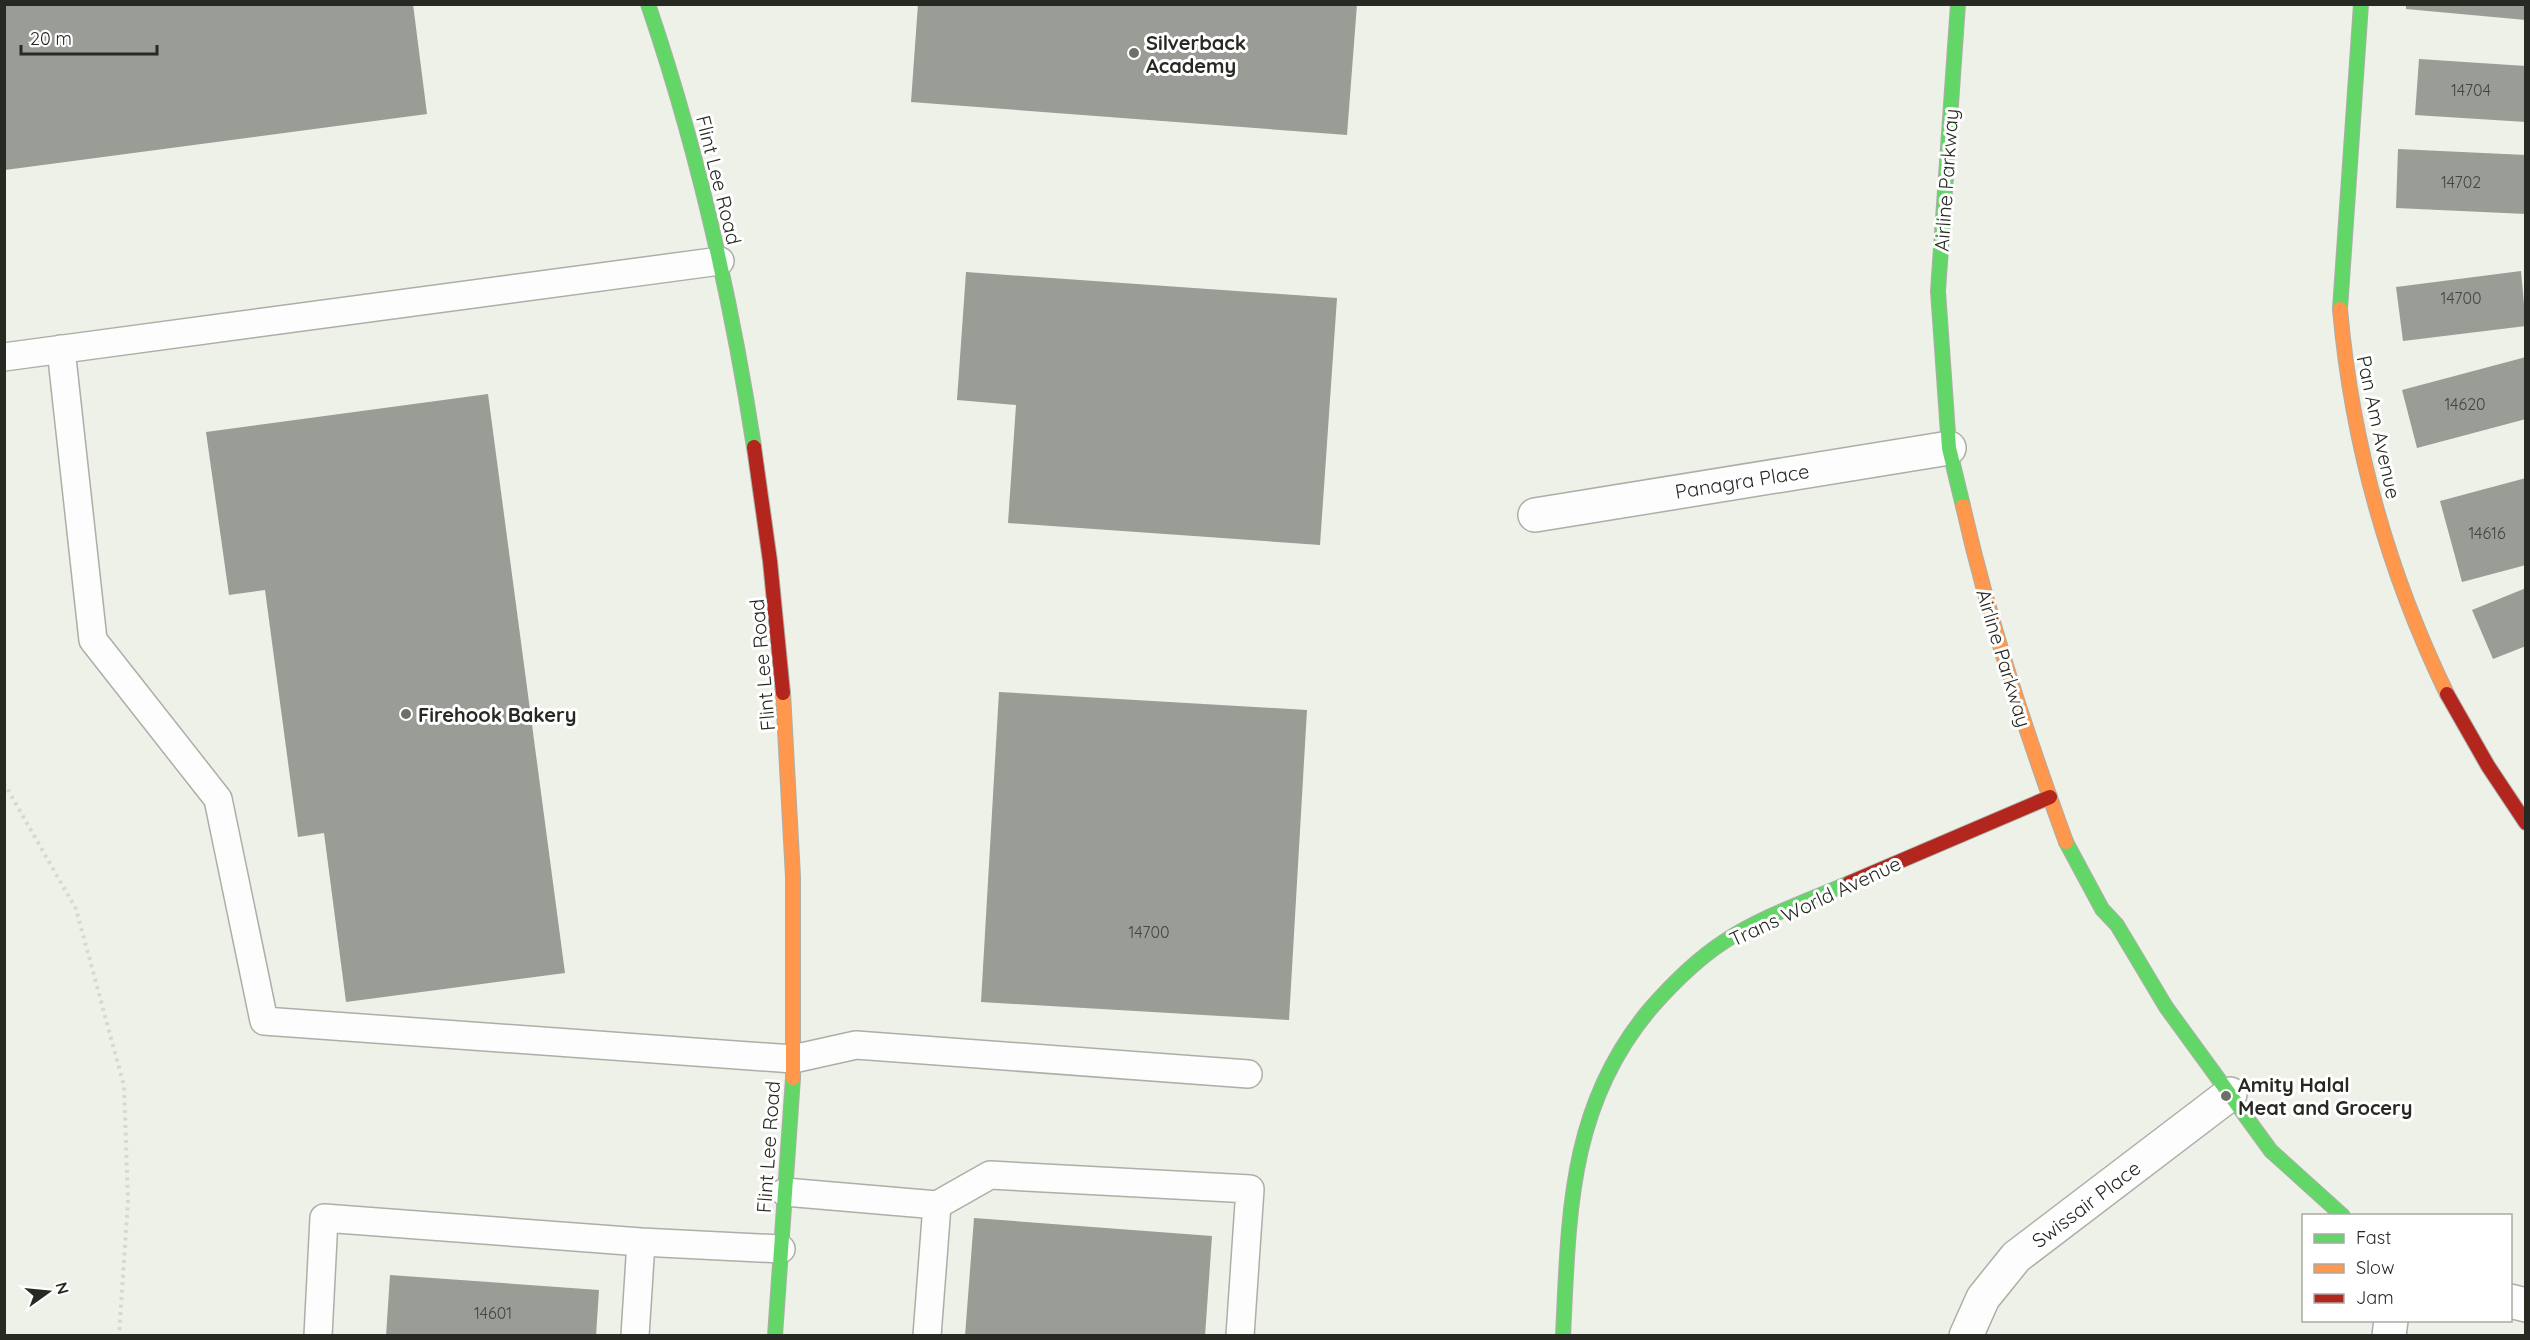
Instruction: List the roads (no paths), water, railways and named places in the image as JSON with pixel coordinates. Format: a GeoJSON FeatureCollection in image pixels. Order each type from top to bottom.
{"type":"FeatureCollection","features":[{"type":"Feature","properties":{"kind":"street","name":"Flint Lee Road"},"geometry":{"type":"LineString","coordinates":[[648,4],[666,55],[697,166],[720,261],[748,402],[778,617],[788,742],[795,958],[793,1059],[775,1335]]}},
{"type":"Feature","properties":{"kind":"street","name":"Airline Parkway"},"geometry":{"type":"LineString","coordinates":[[1958,4],[1938,291],[1949,448],[1977,569],[2021,717],[2067,845],[2102,909],[2117,925],[2166,1007],[2271,1151],[2342,1214]]}},
{"type":"Feature","properties":{"kind":"street","name":"Pan Am Avenue"},"geometry":{"type":"LineString","coordinates":[[2361,4],[2340,310],[2343,358],[2361,455],[2396,577],[2434,670],[2494,780],[2526,823]]}},
{"type":"Feature","properties":{"kind":"street","name":"Panagra Place"},"geometry":{"type":"LineString","coordinates":[[1535,515],[1949,448]]}},
{"type":"Feature","properties":{"kind":"street","name":"Trans World Avenue"},"geometry":{"type":"LineString","coordinates":[[1563,1335],[1573,1195],[1582,1144],[1597,1094],[1636,1026],[1672,984],[1713,949],[1761,922],[2050,797]]}},
{"type":"Feature","properties":{"kind":"street","name":"Swissair Place"},"geometry":{"type":"LineString","coordinates":[[1966,1335],[1983,1298],[2016,1257],[2230,1094]]}},
{"type":"Feature","properties":{"kind":"lane"},"geometry":{"type":"LineString","coordinates":[[4,357],[720,261]]}},
{"type":"Feature","properties":{"kind":"lane"},"geometry":{"type":"LineString","coordinates":[[61,349],[93,640],[218,799],[264,1021],[793,1059],[856,1045],[1248,1074]]}},
{"type":"Feature","properties":{"kind":"lane"},"geometry":{"type":"LineString","coordinates":[[785,1192],[937,1205],[990,1175],[1250,1189],[1240,1335]]}},
{"type":"Feature","properties":{"kind":"lane"},"geometry":{"type":"LineString","coordinates":[[927,1335],[937,1205]]}},
{"type":"Feature","properties":{"kind":"lane"},"geometry":{"type":"LineString","coordinates":[[318,1335],[324,1218],[641,1242],[781,1249]]}},
{"type":"Feature","properties":{"kind":"lane"},"geometry":{"type":"LineString","coordinates":[[635,1335],[641,1242]]}},
{"type":"Feature","properties":{"kind":"place","name":"Silverback Academy"},"geometry":{"type":"Point","coordinates":[1134,53]}},
{"type":"Feature","properties":{"kind":"place","name":"Firehook Bakery"},"geometry":{"type":"Point","coordinates":[406,714]}},
{"type":"Feature","properties":{"kind":"place","name":"Amity Halal Meat and Grocery"},"geometry":{"type":"Point","coordinates":[2226,1096]}}]}
